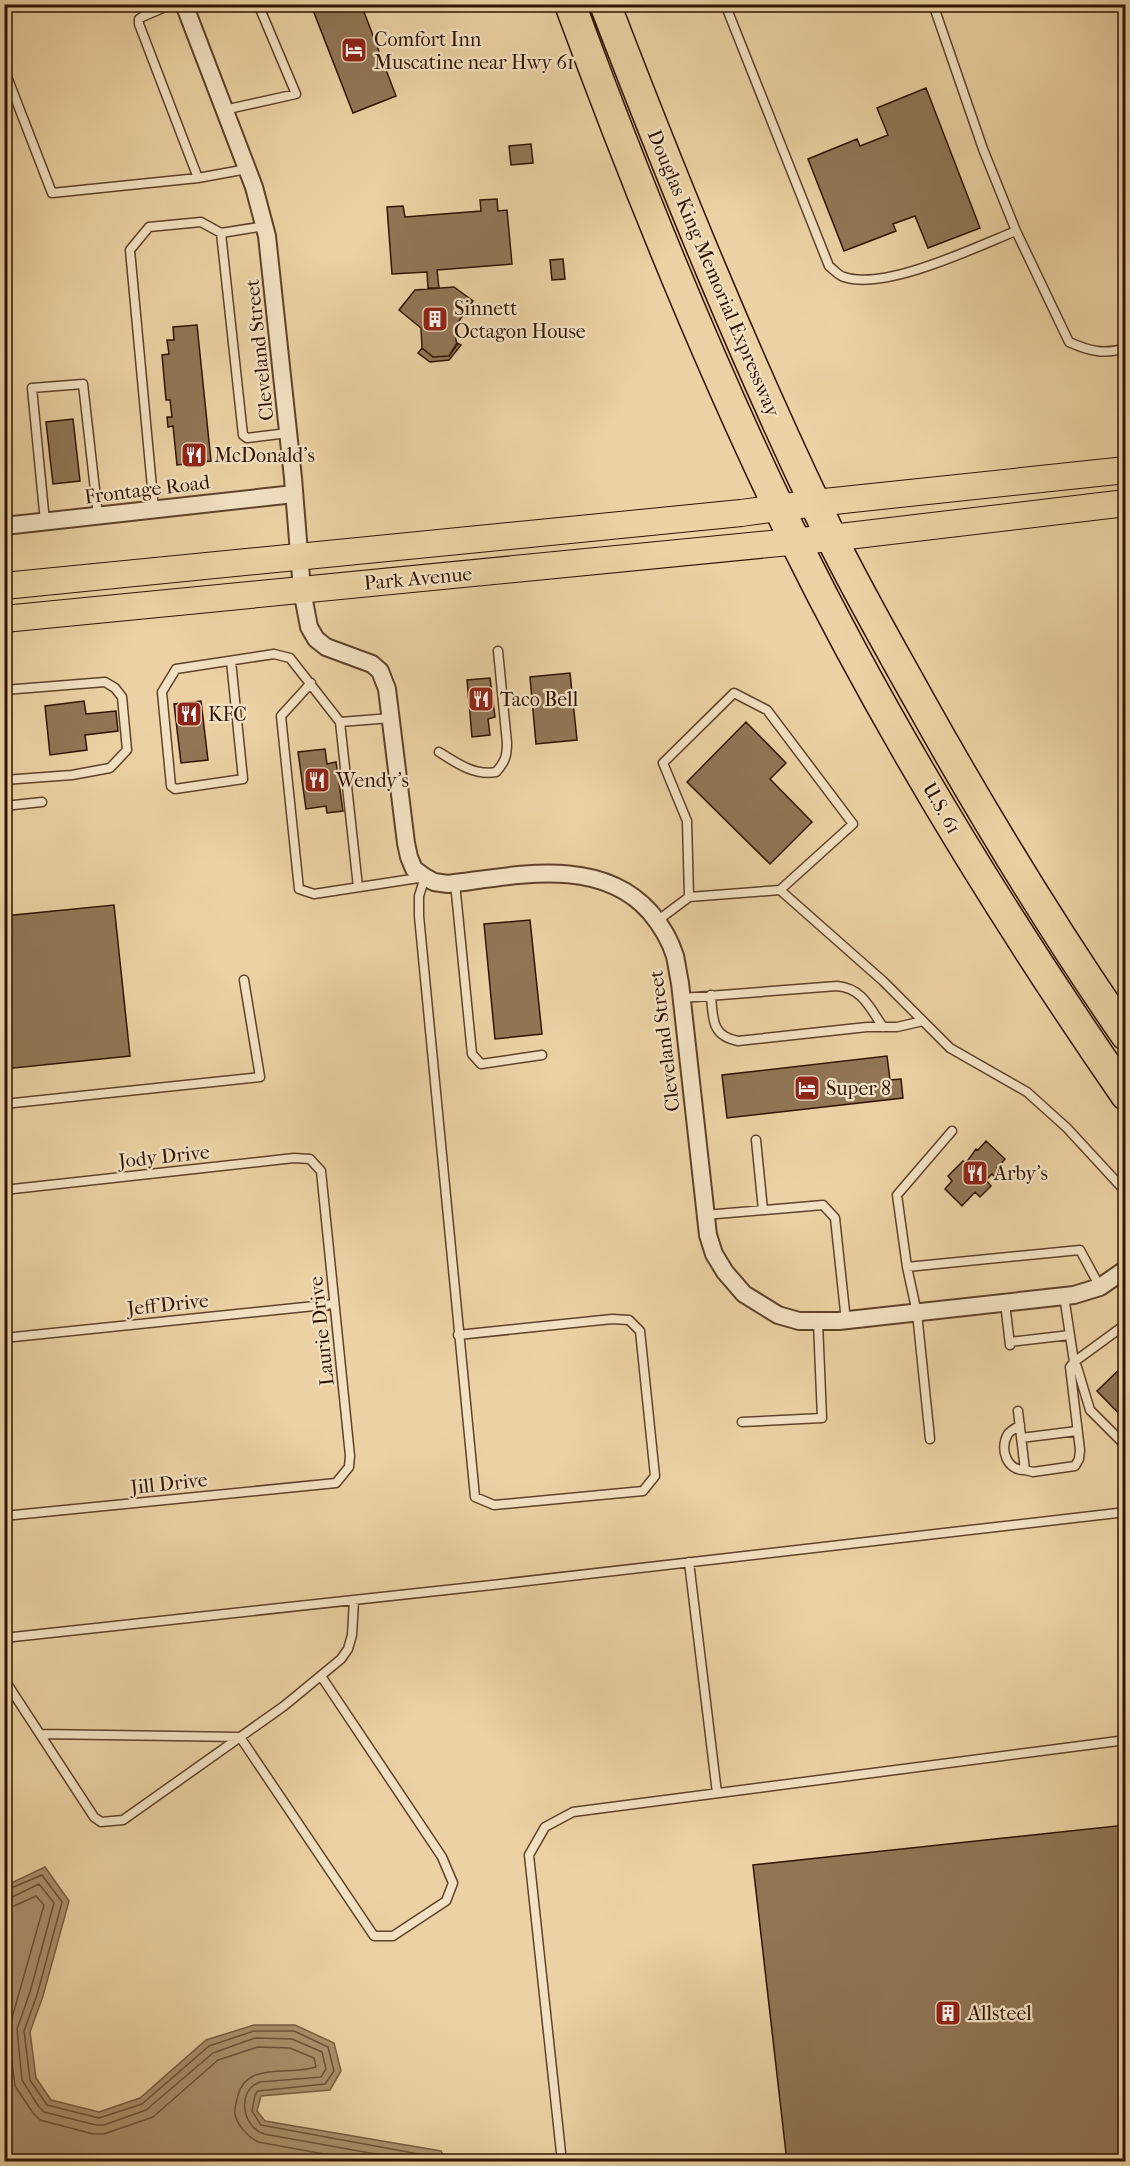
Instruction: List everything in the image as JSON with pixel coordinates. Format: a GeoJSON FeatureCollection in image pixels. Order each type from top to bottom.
{"type":"FeatureCollection","features":[{"type":"Feature","properties":{"kind":"highway","name":"Douglas King Memorial Expressway"},"geometry":{"type":"LineString","coordinates":[[570,4],[670,264],[712,362],[780,509]]}},
{"type":"Feature","properties":{"kind":"highway","name":"Douglas King Memorial Expressway"},"geometry":{"type":"LineString","coordinates":[[605,4],[708,265],[754,372],[831,538]]}},
{"type":"Feature","properties":{"kind":"highway","name":"U.S. 61"},"geometry":{"type":"LineString","coordinates":[[780,509],[852,651],[969,855],[1028,950],[1125,1095]]}},
{"type":"Feature","properties":{"kind":"highway","name":"U.S. 61"},"geometry":{"type":"LineString","coordinates":[[831,538],[881,632],[984,814],[1065,945],[1125,1035]]}},
{"type":"Feature","properties":{"kind":"main road","name":"Park Avenue"},"geometry":{"type":"LineString","coordinates":[[4,586],[780,509],[815,503],[1125,470]]}},
{"type":"Feature","properties":{"kind":"main road","name":"Park Avenue"},"geometry":{"type":"LineString","coordinates":[[4,619],[831,538],[1125,503]]}},
{"type":"Feature","properties":{"kind":"street","name":"Cleveland Street"},"geometry":{"type":"LineString","coordinates":[[184,4],[254,187],[265,226],[274,294],[302,590],[309,627],[316,639],[326,647],[366,661],[380,671],[387,689],[406,843],[414,868],[434,882],[455,883],[558,873],[589,876],[616,886],[635,898],[657,921],[675,955],[682,998],[708,1235],[714,1254],[724,1272],[744,1294],[778,1315],[799,1321],[818,1322],[916,1314],[1074,1295],[1100,1287],[1123,1276]]}},
{"type":"Feature","properties":{"kind":"street","name":"Frontage Road"},"geometry":{"type":"LineString","coordinates":[[4,526],[294,494]]}},
{"type":"Feature","properties":{"kind":"lane"},"geometry":{"type":"LineString","coordinates":[[172,4],[142,17],[139,24],[198,178]]}},
{"type":"Feature","properties":{"kind":"lane"},"geometry":{"type":"LineString","coordinates":[[224,110],[296,94],[258,4]]}},
{"type":"Feature","properties":{"kind":"lane"},"geometry":{"type":"LineString","coordinates":[[725,4],[829,266],[843,277],[876,280],[915,271],[1016,231]]}},
{"type":"Feature","properties":{"kind":"lane"},"geometry":{"type":"LineString","coordinates":[[933,4],[983,149],[1016,231],[1069,342],[1090,352],[1117,351],[1125,348]]}},
{"type":"Feature","properties":{"kind":"lane"},"geometry":{"type":"LineString","coordinates":[[4,69],[51,193],[198,178],[247,169]]}},
{"type":"Feature","properties":{"kind":"lane"},"geometry":{"type":"LineString","coordinates":[[154,509],[130,250],[149,227],[201,222],[221,233],[265,226]]}},
{"type":"Feature","properties":{"kind":"lane"},"geometry":{"type":"LineString","coordinates":[[221,233],[243,435],[247,438],[288,433]]}},
{"type":"Feature","properties":{"kind":"lane"},"geometry":{"type":"LineString","coordinates":[[45,522],[32,388],[83,384],[98,516]]}},
{"type":"Feature","properties":{"kind":"lane"},"geometry":{"type":"LineString","coordinates":[[439,752],[459,765],[482,772],[496,772],[503,764],[507,756],[507,743],[498,651]]}},
{"type":"Feature","properties":{"kind":"lane"},"geometry":{"type":"LineString","coordinates":[[231,661],[243,779],[175,789],[171,786],[162,692],[176,669],[274,654],[290,658],[340,722],[358,887]]}},
{"type":"Feature","properties":{"kind":"lane"},"geometry":{"type":"LineString","coordinates":[[4,690],[105,682],[115,688],[122,697],[127,750],[110,768],[72,775],[4,780]]}},
{"type":"Feature","properties":{"kind":"lane"},"geometry":{"type":"LineString","coordinates":[[311,683],[281,716],[299,889],[314,894],[425,877],[419,896],[419,916],[458,1335],[475,1497],[494,1505],[643,1491],[655,1476],[640,1331],[629,1320],[612,1319],[458,1335]]}},
{"type":"Feature","properties":{"kind":"lane"},"geometry":{"type":"LineString","coordinates":[[657,921],[688,897],[780,890],[853,824],[767,710],[734,693],[663,763],[687,822],[688,897]]}},
{"type":"Feature","properties":{"kind":"lane"},"geometry":{"type":"LineString","coordinates":[[340,722],[392,718]]}},
{"type":"Feature","properties":{"kind":"lane"},"geometry":{"type":"LineString","coordinates":[[4,806],[42,802]]}},
{"type":"Feature","properties":{"kind":"lane"},"geometry":{"type":"LineString","coordinates":[[455,883],[472,1054],[481,1064],[542,1055]]}},
{"type":"Feature","properties":{"kind":"lane"},"geometry":{"type":"LineString","coordinates":[[780,890],[883,981],[950,1047],[1027,1092],[1067,1128],[1125,1192]]}},
{"type":"Feature","properties":{"kind":"lane"},"geometry":{"type":"LineString","coordinates":[[4,1104],[260,1077],[244,981]]}},
{"type":"Feature","properties":{"kind":"lane"},"geometry":{"type":"LineString","coordinates":[[682,998],[837,986],[850,987],[862,997],[883,1028]]}},
{"type":"Feature","properties":{"kind":"lane"},"geometry":{"type":"LineString","coordinates":[[711,995],[713,1023],[718,1032],[728,1039],[738,1041],[897,1027],[923,1021]]}},
{"type":"Feature","properties":{"kind":"lane"},"geometry":{"type":"LineString","coordinates":[[930,1438],[916,1314],[897,1195],[952,1131]]}},
{"type":"Feature","properties":{"kind":"lane"},"geometry":{"type":"LineString","coordinates":[[756,1140],[763,1210]]}},
{"type":"Feature","properties":{"kind":"lane","name":"Jody Drive"},"geometry":{"type":"LineString","coordinates":[[4,1190],[294,1158],[310,1159],[321,1171]]}},
{"type":"Feature","properties":{"kind":"lane","name":"Laurie Drive"},"geometry":{"type":"LineString","coordinates":[[321,1171],[350,1456],[349,1467],[336,1483]]}},
{"type":"Feature","properties":{"kind":"lane"},"geometry":{"type":"LineString","coordinates":[[705,1215],[824,1205],[835,1218],[846,1321]]}},
{"type":"Feature","properties":{"kind":"lane"},"geometry":{"type":"LineString","coordinates":[[907,1267],[1080,1250],[1100,1287]]}},
{"type":"Feature","properties":{"kind":"lane"},"geometry":{"type":"LineString","coordinates":[[1064,1296],[1074,1362],[1090,1410],[1125,1446]]}},
{"type":"Feature","properties":{"kind":"lane"},"geometry":{"type":"LineString","coordinates":[[1005,1303],[1010,1343],[1070,1335]]}},
{"type":"Feature","properties":{"kind":"lane","name":"Jeff Drive"},"geometry":{"type":"LineString","coordinates":[[4,1338],[334,1304]]}},
{"type":"Feature","properties":{"kind":"lane"},"geometry":{"type":"LineString","coordinates":[[742,1422],[822,1418],[818,1322]]}},
{"type":"Feature","properties":{"kind":"lane"},"geometry":{"type":"LineString","coordinates":[[1020,1425],[1008,1434],[1005,1444],[1010,1466],[1017,1471],[1033,1472],[1075,1466],[1080,1450],[1070,1367],[1125,1324]]}},
{"type":"Feature","properties":{"kind":"lane"},"geometry":{"type":"LineString","coordinates":[[1018,1411],[1025,1470]]}},
{"type":"Feature","properties":{"kind":"lane"},"geometry":{"type":"LineString","coordinates":[[1021,1438],[1077,1431]]}},
{"type":"Feature","properties":{"kind":"lane","name":"Jill Drive"},"geometry":{"type":"LineString","coordinates":[[4,1516],[336,1483]]}},
{"type":"Feature","properties":{"kind":"lane"},"geometry":{"type":"LineString","coordinates":[[4,1638],[1125,1512]]}},
{"type":"Feature","properties":{"kind":"lane"},"geometry":{"type":"LineString","coordinates":[[689,1562],[717,1793]]}},
{"type":"Feature","properties":{"kind":"lane"},"geometry":{"type":"LineString","coordinates":[[4,1679],[94,1817],[101,1822],[110,1823],[123,1820],[284,1706],[341,1659],[348,1649],[352,1635],[354,1600]]}},
{"type":"Feature","properties":{"kind":"lane"},"geometry":{"type":"LineString","coordinates":[[240,1737],[374,1936],[393,1936],[446,1901],[453,1883],[442,1857],[321,1676]]}},
{"type":"Feature","properties":{"kind":"lane"},"geometry":{"type":"LineString","coordinates":[[40,1734],[240,1737]]}},
{"type":"Feature","properties":{"kind":"lane"},"geometry":{"type":"LineString","coordinates":[[562,2162],[529,1855],[545,1827],[573,1812],[1125,1740]]}},
{"type":"Feature","properties":{"kind":"water"},"geometry":{"type":"Polygon","coordinates":[[[45,1867],[69,1901],[43,1996],[30,2032],[36,2078],[51,2100],[99,2112],[140,2098],[206,2040],[254,2025],[295,2025],[334,2043],[341,2071],[330,2090],[261,2096],[257,2111],[265,2121],[441,2151],[446,2161],[5,2161],[5,1886],[45,1867]]]}},
{"type":"Feature","properties":{"kind":"building","name":"Comfort Inn Muscatine near Hwy 61"},"geometry":{"type":"Polygon","coordinates":[[[361,4],[396,96],[353,113],[311,5],[361,4]]]}},
{"type":"Feature","properties":{"kind":"building"},"geometry":{"type":"Polygon","coordinates":[[[926,88],[980,228],[928,248],[915,216],[893,224],[896,231],[844,251],[808,159],[857,139],[860,146],[888,135],[877,108],[926,88]]]}},
{"type":"Feature","properties":{"kind":"building"},"geometry":{"type":"Polygon","coordinates":[[[531,144],[533,163],[511,165],[509,146],[531,144]]]}},
{"type":"Feature","properties":{"kind":"building"},"geometry":{"type":"Polygon","coordinates":[[[497,199],[498,211],[507,210],[512,264],[437,270],[439,288],[428,288],[427,272],[392,274],[387,207],[403,206],[405,217],[481,211],[480,200],[497,199]]]}},
{"type":"Feature","properties":{"kind":"building"},"geometry":{"type":"Polygon","coordinates":[[[563,259],[565,279],[552,280],[550,260],[563,259]]]}},
{"type":"Feature","properties":{"kind":"building","name":"Sinnett Octagon House"},"geometry":{"type":"Polygon","coordinates":[[[454,287],[473,301],[454,328],[457,345],[449,356],[433,357],[422,348],[421,328],[399,310],[415,290],[454,287]]]}},
{"type":"Feature","properties":{"kind":"building"},"geometry":{"type":"Polygon","coordinates":[[[197,325],[211,461],[177,465],[173,426],[168,427],[167,417],[172,417],[170,400],[166,400],[162,355],[169,354],[167,340],[174,340],[173,327],[197,325]]]}},
{"type":"Feature","properties":{"kind":"building"},"geometry":{"type":"Polygon","coordinates":[[[457,343],[461,345],[449,360],[430,362],[418,353],[422,348],[433,357],[449,356],[457,343]]]}},
{"type":"Feature","properties":{"kind":"building"},"geometry":{"type":"Polygon","coordinates":[[[73,419],[80,481],[53,484],[46,422],[73,419]]]}},
{"type":"Feature","properties":{"kind":"building"},"geometry":{"type":"Polygon","coordinates":[[[570,673],[577,740],[536,744],[530,677],[570,673]]]}},
{"type":"Feature","properties":{"kind":"building","name":"Taco Bell"},"geometry":{"type":"Polygon","coordinates":[[[490,678],[495,717],[488,719],[490,735],[472,737],[467,680],[490,678]]]}},
{"type":"Feature","properties":{"kind":"building"},"geometry":{"type":"Polygon","coordinates":[[[84,701],[86,714],[116,711],[118,731],[85,735],[87,750],[50,755],[45,706],[84,701]]]}},
{"type":"Feature","properties":{"kind":"building"},"geometry":{"type":"Polygon","coordinates":[[[201,701],[208,760],[181,763],[174,704],[201,701]]]}},
{"type":"Feature","properties":{"kind":"building"},"geometry":{"type":"Polygon","coordinates":[[[746,722],[786,763],[770,779],[812,822],[770,864],[687,782],[746,722]]]}},
{"type":"Feature","properties":{"kind":"building"},"geometry":{"type":"Polygon","coordinates":[[[325,749],[327,764],[336,762],[343,811],[327,813],[326,806],[306,809],[298,752],[325,749]]]}},
{"type":"Feature","properties":{"kind":"building"},"geometry":{"type":"Polygon","coordinates":[[[114,905],[130,1056],[4,1069],[4,916],[114,905]]]}},
{"type":"Feature","properties":{"kind":"building"},"geometry":{"type":"Polygon","coordinates":[[[530,920],[542,1034],[495,1039],[484,924],[530,920]]]}},
{"type":"Feature","properties":{"kind":"building"},"geometry":{"type":"Polygon","coordinates":[[[887,1056],[890,1080],[901,1079],[903,1098],[727,1118],[722,1075],[887,1056]]]}},
{"type":"Feature","properties":{"kind":"building","name":"Arby's"},"geometry":{"type":"Polygon","coordinates":[[[986,1141],[1005,1159],[997,1168],[1001,1172],[995,1177],[992,1174],[986,1180],[991,1186],[980,1197],[975,1192],[962,1206],[945,1189],[952,1181],[948,1176],[963,1161],[966,1163],[976,1149],[978,1150],[986,1141]]]}},
{"type":"Feature","properties":{"kind":"building"},"geometry":{"type":"Polygon","coordinates":[[[1126,1363],[1126,1421],[1097,1391],[1126,1363]]]}},
{"type":"Feature","properties":{"kind":"building","name":"Allsteel"},"geometry":{"type":"Polygon","coordinates":[[[1126,1825],[1126,2162],[787,2162],[753,1865],[1126,1825]]]}},
{"type":"Feature","properties":{"kind":"place","name":"Comfort Inn Muscatine near Hwy 61"},"geometry":{"type":"Point","coordinates":[354,50]}},
{"type":"Feature","properties":{"kind":"place","name":"Sinnett Octagon House"},"geometry":{"type":"Point","coordinates":[435,319]}},
{"type":"Feature","properties":{"kind":"place","name":"McDonald's"},"geometry":{"type":"Point","coordinates":[194,455]}},
{"type":"Feature","properties":{"kind":"place","name":"Taco Bell"},"geometry":{"type":"Point","coordinates":[481,699]}},
{"type":"Feature","properties":{"kind":"place","name":"KFC"},"geometry":{"type":"Point","coordinates":[189,714]}},
{"type":"Feature","properties":{"kind":"place","name":"Wendy's"},"geometry":{"type":"Point","coordinates":[317,780]}},
{"type":"Feature","properties":{"kind":"place","name":"Super 8"},"geometry":{"type":"Point","coordinates":[807,1088]}},
{"type":"Feature","properties":{"kind":"place","name":"Arby's"},"geometry":{"type":"Point","coordinates":[975,1173]}},
{"type":"Feature","properties":{"kind":"place","name":"Allsteel"},"geometry":{"type":"Point","coordinates":[948,2013]}}]}
